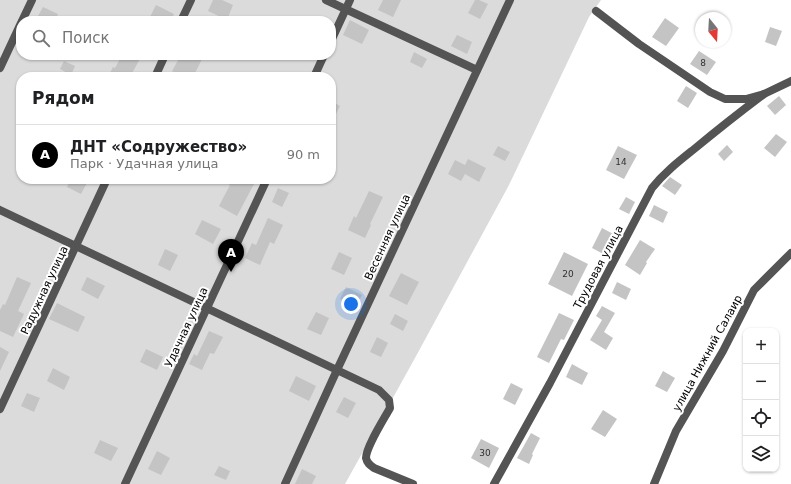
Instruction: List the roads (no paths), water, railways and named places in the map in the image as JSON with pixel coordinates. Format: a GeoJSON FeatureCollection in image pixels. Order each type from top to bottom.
{"type":"FeatureCollection","features":[{"type":"Feature","properties":{"kind":"street"},"geometry":{"type":"LineString","coordinates":[[24,16],[32,0]]}},
{"type":"Feature","properties":{"kind":"street"},"geometry":{"type":"LineString","coordinates":[[183,16],[191,0]]}},
{"type":"Feature","properties":{"kind":"street"},"geometry":{"type":"LineString","coordinates":[[326,0],[477,70]]}},
{"type":"Feature","properties":{"kind":"street"},"geometry":{"type":"LineString","coordinates":[[336,31],[350,0]]}},
{"type":"Feature","properties":{"kind":"street","name":"Весенняя улица"},"geometry":{"type":"LineString","coordinates":[[285,484],[510,0]]}},
{"type":"Feature","properties":{"kind":"street"},"geometry":{"type":"LineString","coordinates":[[596,11],[639,44],[710,92],[725,99],[746,99],[764,94],[791,81]]}},
{"type":"Feature","properties":{"kind":"street"},"geometry":{"type":"LineString","coordinates":[[0,68],[16,33]]}},
{"type":"Feature","properties":{"kind":"street"},"geometry":{"type":"LineString","coordinates":[[157,72],[163,60]]}},
{"type":"Feature","properties":{"kind":"street"},"geometry":{"type":"LineString","coordinates":[[316,72],[322,60]]}},
{"type":"Feature","properties":{"kind":"street","name":"Трудовая улица"},"geometry":{"type":"LineString","coordinates":[[494,484],[550,383],[652,188],[661,176],[721,126],[764,94]]}},
{"type":"Feature","properties":{"kind":"street","name":"Радужная улица"},"geometry":{"type":"LineString","coordinates":[[0,409],[105,184]]}},
{"type":"Feature","properties":{"kind":"street","name":"Удачная улица"},"geometry":{"type":"LineString","coordinates":[[125,484],[265,184]]}},
{"type":"Feature","properties":{"kind":"street"},"geometry":{"type":"LineString","coordinates":[[0,210],[379,390],[389,400],[390,408],[368,449],[366,458],[368,464],[374,468],[413,484]]}},
{"type":"Feature","properties":{"kind":"street","name":"улица Нижний Салаир"},"geometry":{"type":"LineString","coordinates":[[654,484],[676,431],[723,351],[754,290],[791,253]]}},
{"type":"Feature","properties":{"kind":"place","name":"ДНТ «Содружество»"},"geometry":{"type":"Point","coordinates":[231,272]}}]}
